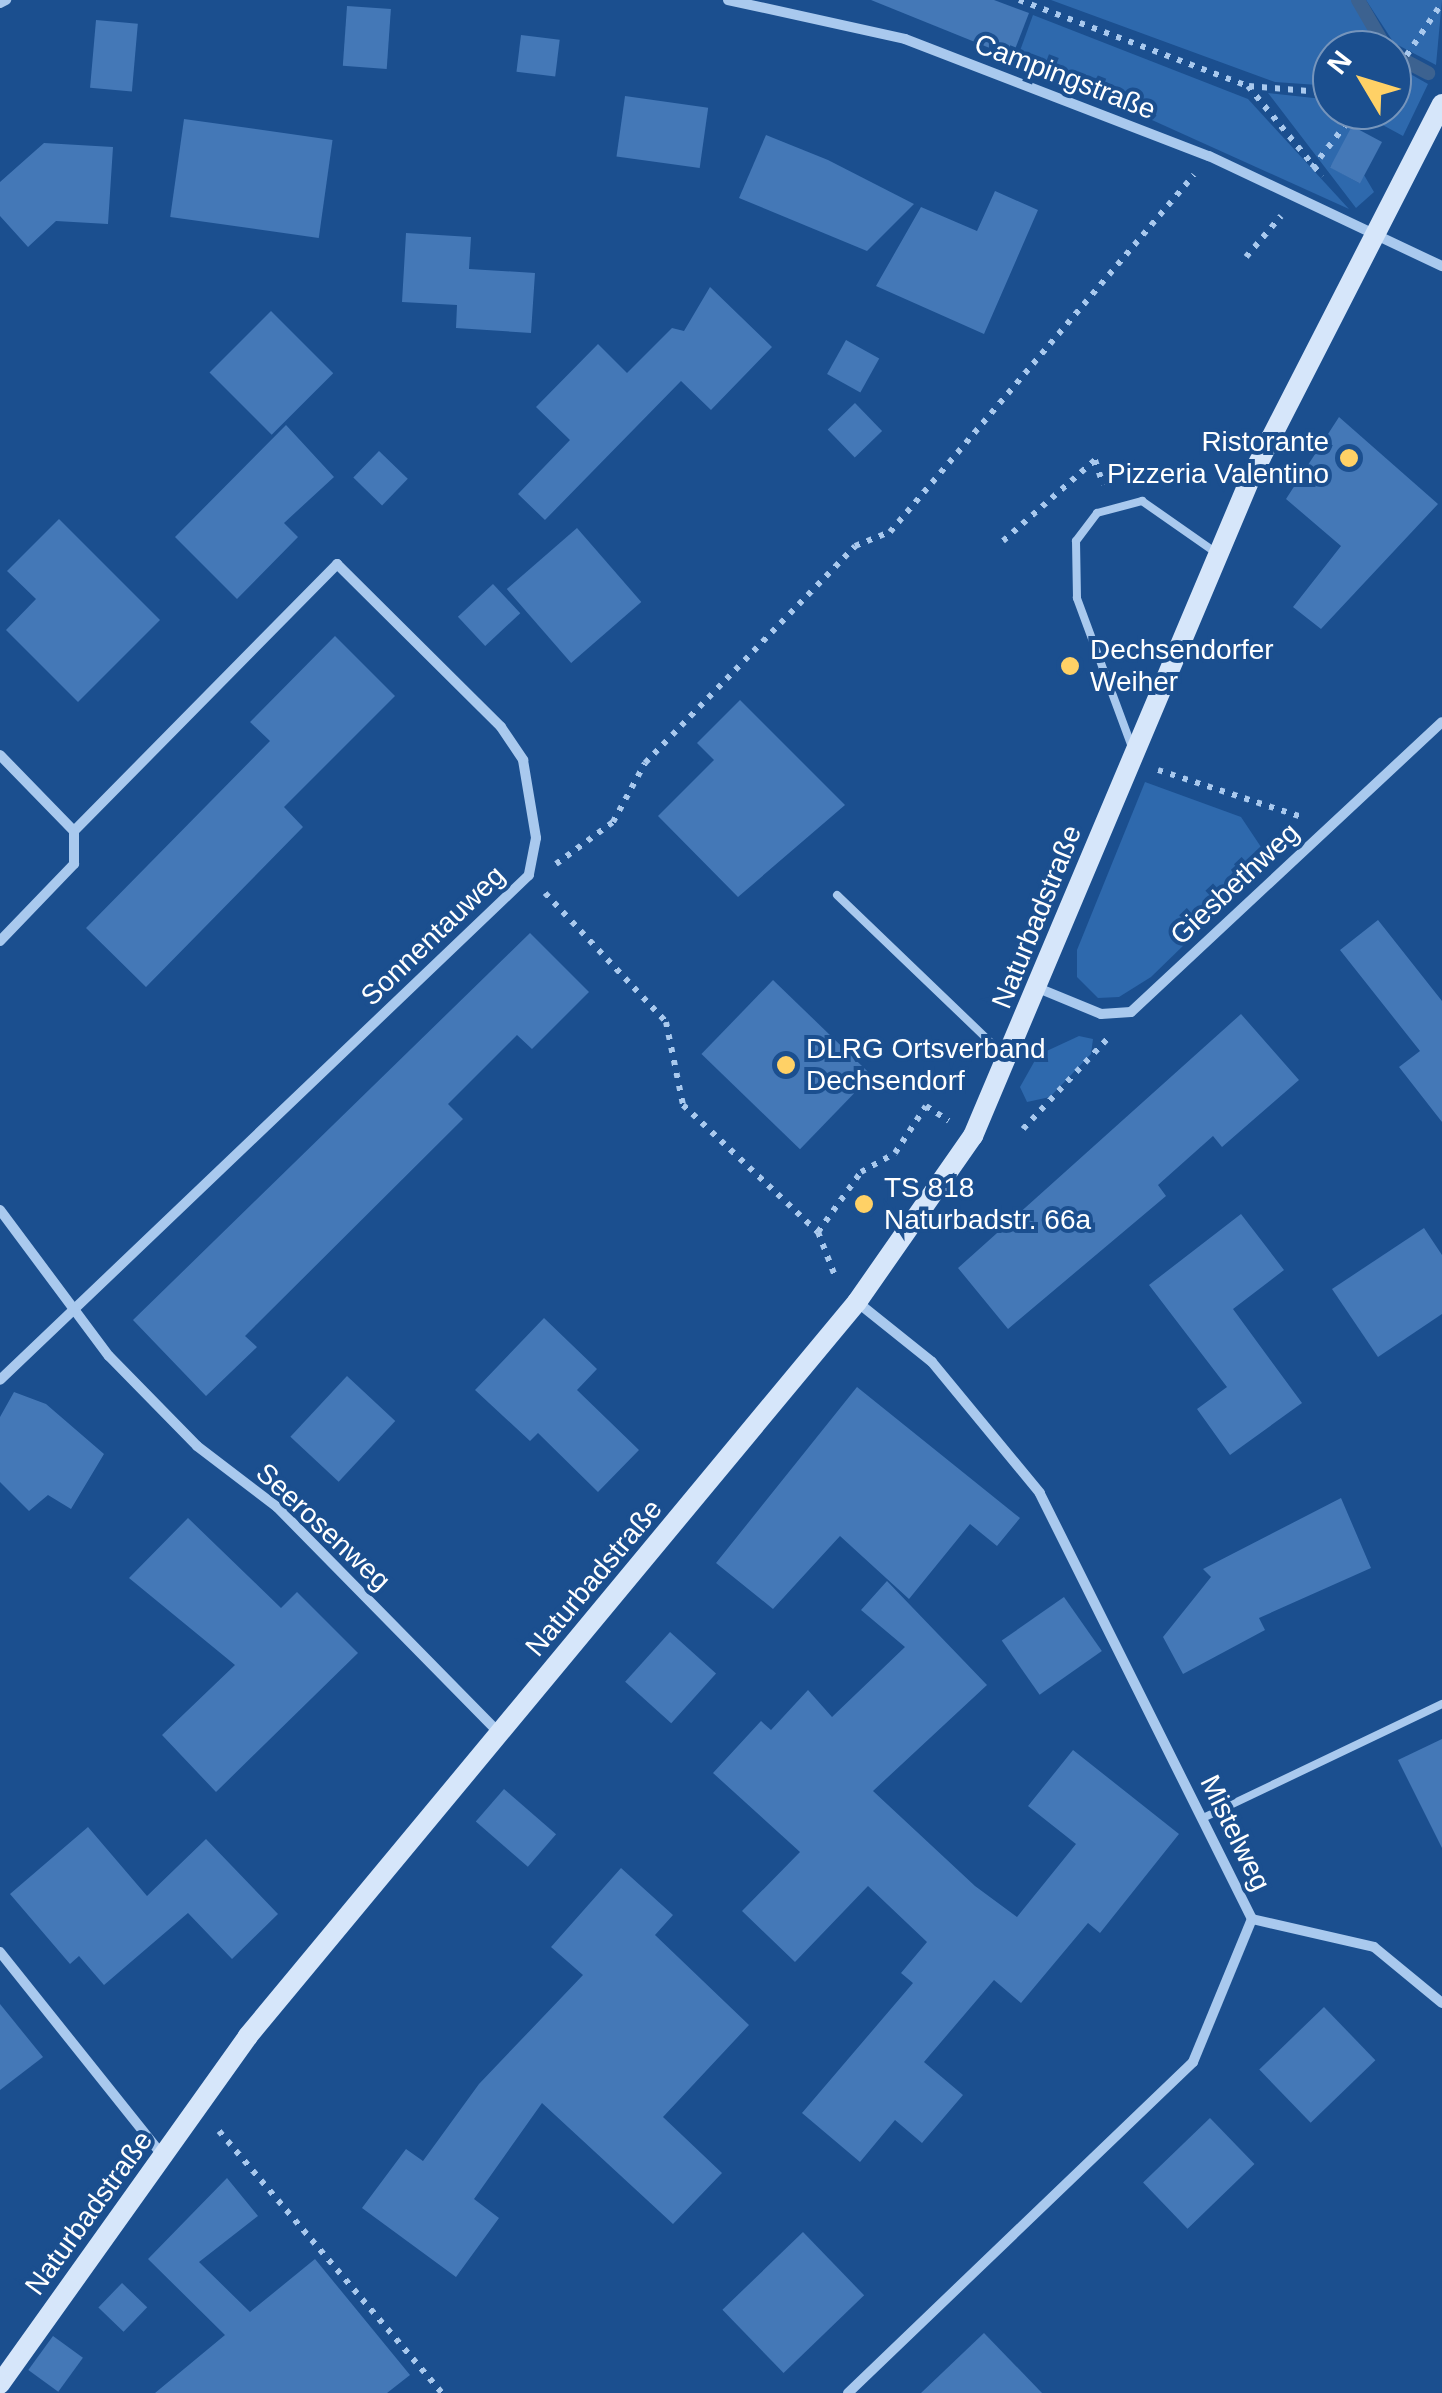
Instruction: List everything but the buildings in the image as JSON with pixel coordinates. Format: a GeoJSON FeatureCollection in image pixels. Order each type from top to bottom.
{"type":"FeatureCollection","features":[{"type":"Feature","properties":{"kind":"street","name":"Campingstraße"},"geometry":{"type":"LineString","coordinates":[[728,0],[905,39],[1205,155],[1442,266]]}},
{"type":"Feature","properties":{"kind":"street","name":"Naturbadstraße"},"geometry":{"type":"LineString","coordinates":[[0,2384],[198,2108],[857,1302],[972,1136],[1009,1058],[1218,554],[1374,232],[1442,104]]}},
{"type":"Feature","properties":{"kind":"street","name":"Sonnentauweg"},"geometry":{"type":"LineString","coordinates":[[0,940],[74,864],[74,832],[336,564],[523,760],[536,838],[529,875],[78,1308]]}},
{"type":"Feature","properties":{"kind":"street","name":"Giesbethweg"},"geometry":{"type":"LineString","coordinates":[[1114,1013],[1131,1012],[1442,722]]}},
{"type":"Feature","properties":{"kind":"street"},"geometry":{"type":"LineString","coordinates":[[0,754],[74,832]]}},
{"type":"Feature","properties":{"kind":"street"},"geometry":{"type":"LineString","coordinates":[[1038,988],[1114,1013]]}},
{"type":"Feature","properties":{"kind":"street","name":"Seerosenweg"},"geometry":{"type":"LineString","coordinates":[[0,1210],[197,1446],[277,1507],[500,1734]]}},
{"type":"Feature","properties":{"kind":"street","name":"Mistelweg"},"geometry":{"type":"LineString","coordinates":[[848,2393],[1193,2062],[1252,1919],[1040,1493],[932,1362],[857,1302]]}},
{"type":"Feature","properties":{"kind":"street"},"geometry":{"type":"LineString","coordinates":[[0,1380],[78,1308]]}},
{"type":"Feature","properties":{"kind":"street"},"geometry":{"type":"LineString","coordinates":[[1252,1919],[1374,1948],[1442,2003]]}},
{"type":"Feature","properties":{"kind":"street"},"geometry":{"type":"LineString","coordinates":[[0,1952],[163,2156]]}},
{"type":"Feature","properties":{"kind":"lane"},"geometry":{"type":"LineString","coordinates":[[1134,750],[1077,598],[1076,541],[1110,506],[1142,501],[1218,554]]}},
{"type":"Feature","properties":{"kind":"lane"},"geometry":{"type":"LineString","coordinates":[[837,895],[983,1044],[1009,1058]]}},
{"type":"Feature","properties":{"kind":"lane"},"geometry":{"type":"LineString","coordinates":[[1203,1818],[1442,1704]]}},
{"type":"Feature","properties":{"kind":"path"},"geometry":{"type":"LineString","coordinates":[[1018,0],[1248,86],[1312,91]]}},
{"type":"Feature","properties":{"kind":"path"},"geometry":{"type":"LineString","coordinates":[[1412,50],[1442,3]]}},
{"type":"Feature","properties":{"kind":"path"},"geometry":{"type":"LineString","coordinates":[[1248,86],[1313,167],[1342,130]]}},
{"type":"Feature","properties":{"kind":"path"},"geometry":{"type":"LineString","coordinates":[[857,1302],[836,1284],[832,1249],[818,1232],[682,1106],[666,1022],[529,875],[574,857],[613,822],[646,763],[855,546],[890,532],[1205,155]]}},
{"type":"Feature","properties":{"kind":"path"},"geometry":{"type":"LineString","coordinates":[[1246,257],[1298,196]]}},
{"type":"Feature","properties":{"kind":"path"},"geometry":{"type":"LineString","coordinates":[[1002,540],[1095,460]]}},
{"type":"Feature","properties":{"kind":"path"},"geometry":{"type":"LineString","coordinates":[[1134,750],[1160,773],[1333,823]]}},
{"type":"Feature","properties":{"kind":"path"},"geometry":{"type":"LineString","coordinates":[[1022,1129],[1107,1049],[1114,1013]]}},
{"type":"Feature","properties":{"kind":"path"},"geometry":{"type":"LineString","coordinates":[[818,1232],[861,1172],[896,1153],[926,1106],[972,1136]]}},
{"type":"Feature","properties":{"kind":"path"},"geometry":{"type":"LineString","coordinates":[[198,2108],[442,2393]]}},
{"type":"Feature","properties":{"kind":"shaded area"},"geometry":{"type":"Polygon","coordinates":[[[1051,0],[1352,0],[1369,30],[1312,30],[1312,85],[1275,82],[1051,0]]]}},
{"type":"Feature","properties":{"kind":"shaded area"},"geometry":{"type":"Polygon","coordinates":[[[1366,0],[1442,0],[1436,65],[1412,52],[1412,30],[1386,30],[1366,0]]]}},
{"type":"Feature","properties":{"kind":"shaded area"},"geometry":{"type":"Polygon","coordinates":[[[1033,15],[1248,99],[1349,209],[1017,59],[1033,15]]]}},
{"type":"Feature","properties":{"kind":"shaded area"},"geometry":{"type":"Polygon","coordinates":[[[1412,75],[1428,84],[1412,117],[1412,75]]]}},
{"type":"Feature","properties":{"kind":"shaded area"},"geometry":{"type":"Polygon","coordinates":[[[1268,93],[1312,98],[1312,130],[1356,130],[1330,167],[1359,183],[1364,175],[1374,192],[1356,208],[1268,93]]]}},
{"type":"Feature","properties":{"kind":"shaded area"},"geometry":{"type":"Polygon","coordinates":[[[1145,782],[1241,817],[1265,853],[1259,872],[1151,977],[1119,997],[1098,998],[1077,977],[1077,950],[1145,782]]]}},
{"type":"Feature","properties":{"kind":"shaded area"},"geometry":{"type":"Polygon","coordinates":[[[1079,1036],[1093,1039],[1091,1054],[1050,1097],[1027,1102],[1020,1087],[1038,1055],[1079,1036]]]}},
{"type":"Feature","properties":{"kind":"waterway"},"geometry":{"type":"LineString","coordinates":[[1358,0],[1375,30]]}},
{"type":"Feature","properties":{"kind":"waterway"},"geometry":{"type":"LineString","coordinates":[[1412,65],[1428,73]]}},
{"type":"Feature","properties":{"kind":"place","name":"Ristorante Pizzeria Valentino"},"geometry":{"type":"Point","coordinates":[1349,458]}},
{"type":"Feature","properties":{"kind":"place","name":"Dechsendorfer Weiher"},"geometry":{"type":"Point","coordinates":[1070,666]}},
{"type":"Feature","properties":{"kind":"place","name":"DLRG Ortsverband Dechsendorf"},"geometry":{"type":"Point","coordinates":[786,1065]}},
{"type":"Feature","properties":{"kind":"place","name":"TS 818 Naturbadstr. 66a"},"geometry":{"type":"Point","coordinates":[864,1204]}}]}
